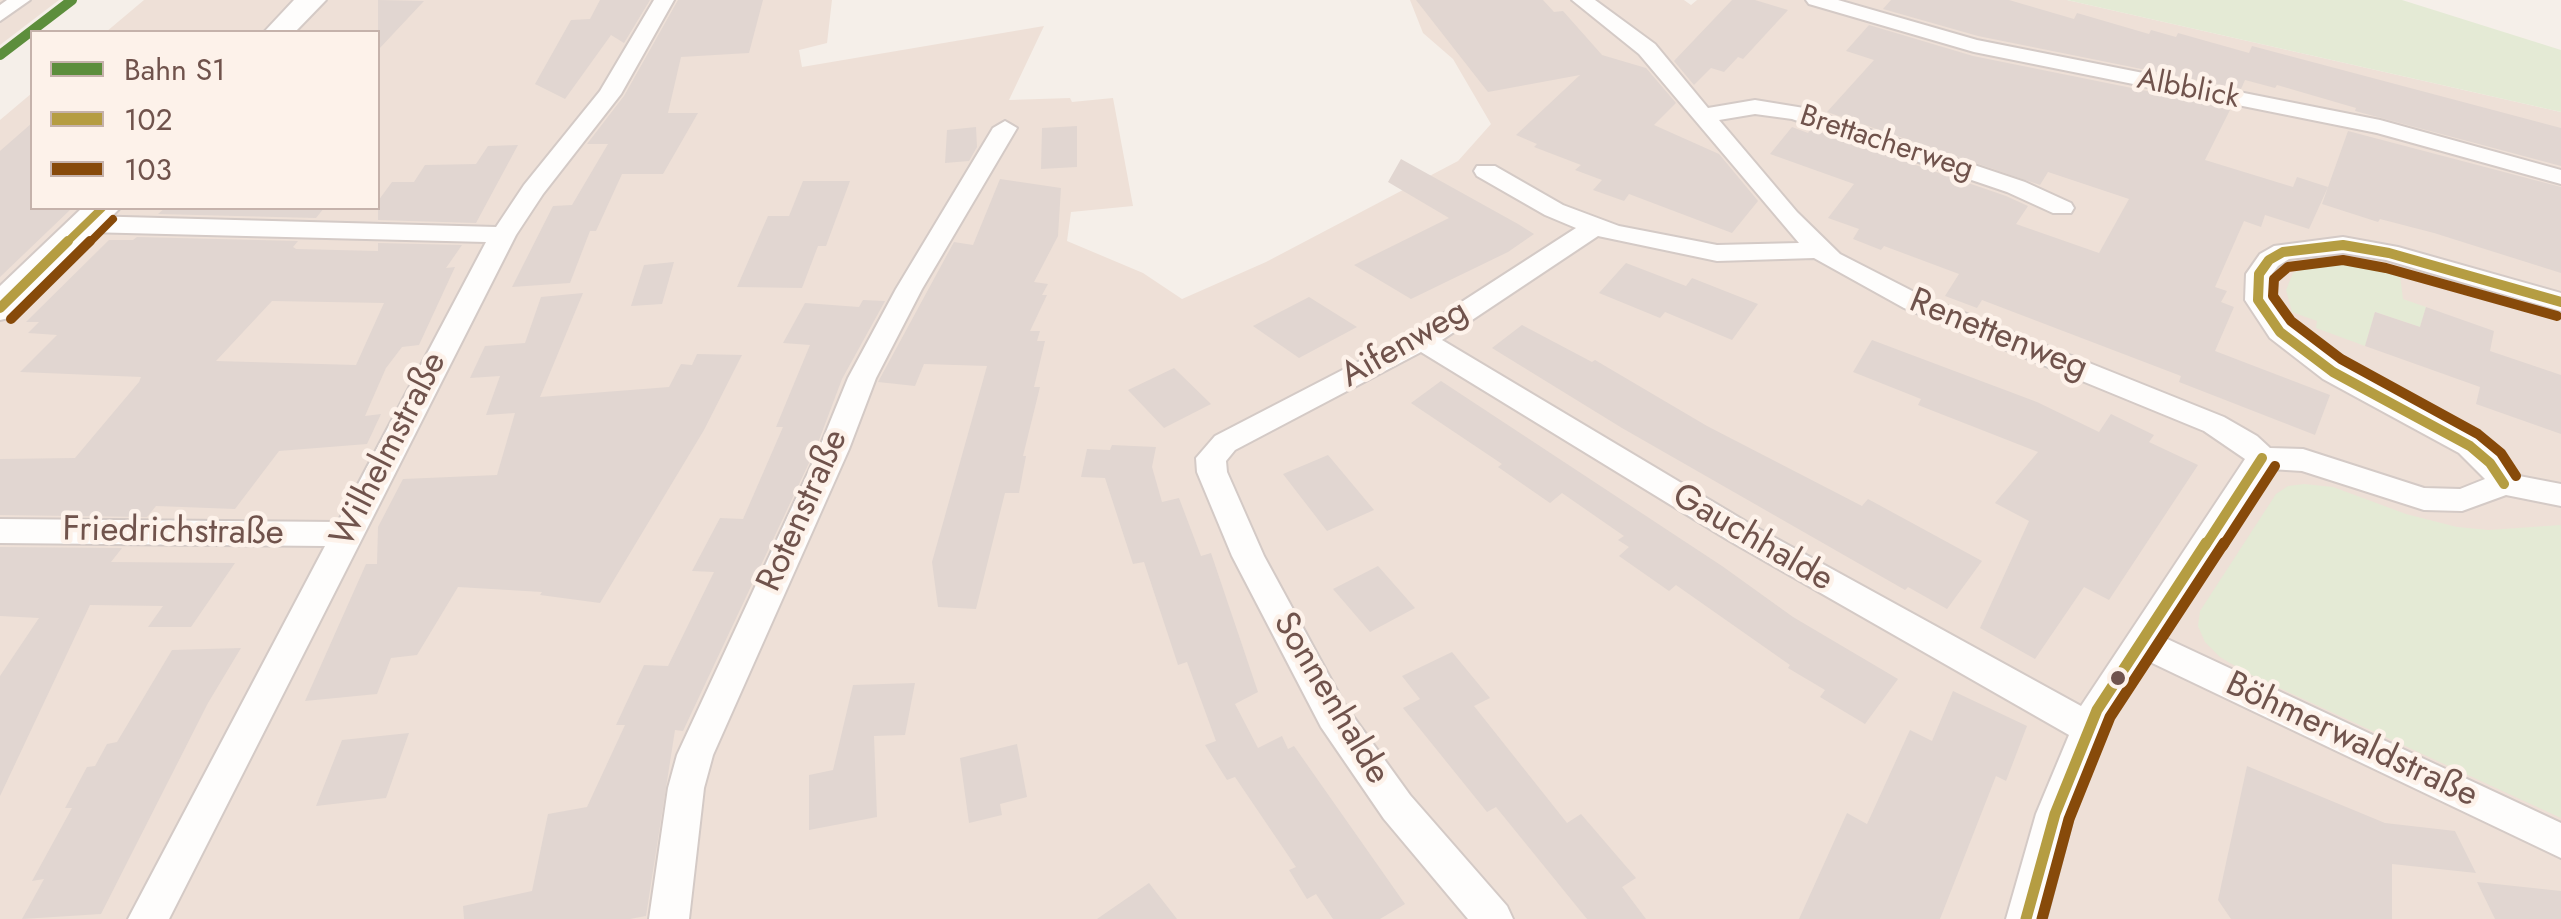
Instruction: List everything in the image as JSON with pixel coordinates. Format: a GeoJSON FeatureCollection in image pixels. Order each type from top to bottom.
{"type":"FeatureCollection","features":[{"type":"Feature","properties":{"kind":"main road"},"geometry":{"type":"LineString","coordinates":[[281,30],[311,0]]}},
{"type":"Feature","properties":{"kind":"main road"},"geometry":{"type":"LineString","coordinates":[[0,308],[94,216]]}},
{"type":"Feature","properties":{"kind":"street"},"geometry":{"type":"LineString","coordinates":[[0,15],[20,0]]}},
{"type":"Feature","properties":{"kind":"street","name":"Wilhelmstraße"},"geometry":{"type":"LineString","coordinates":[[148,919],[503,235],[533,190],[610,94],[664,0]]}},
{"type":"Feature","properties":{"kind":"street","name":"Renettenweg"},"geometry":{"type":"LineString","coordinates":[[1582,0],[1647,49],[1819,250],[1882,289],[2214,424],[2239,438],[2262,458]]}},
{"type":"Feature","properties":{"kind":"street","name":"Albblick"},"geometry":{"type":"LineString","coordinates":[[1816,0],[1974,46],[2380,127],[2561,176]]}},
{"type":"Feature","properties":{"kind":"street","name":"Brettacherweg"},"geometry":{"type":"LineString","coordinates":[[1705,115],[1755,107],[1796,113],[2016,187],[2062,208]]}},
{"type":"Feature","properties":{"kind":"street","name":"Rotenstraße"},"geometry":{"type":"LineString","coordinates":[[670,919],[686,788],[695,755],[834,449],[862,378],[909,288],[1005,128]]}},
{"type":"Feature","properties":{"kind":"street"},"geometry":{"type":"LineString","coordinates":[[1486,171],[1594,228],[1716,253],[1819,250]]}},
{"type":"Feature","properties":{"kind":"street"},"geometry":{"type":"LineString","coordinates":[[94,216],[503,235]]}},
{"type":"Feature","properties":{"kind":"street","name":"Aifenweg"},"geometry":{"type":"LineString","coordinates":[[1213,454],[1225,443],[1422,340],[1594,228]]}},
{"type":"Feature","properties":{"kind":"street"},"geometry":{"type":"LineString","coordinates":[[2504,484],[2490,463],[2470,446],[2333,372],[2292,343],[2262,309],[2256,282],[2263,266],[2283,252],[2343,245],[2388,253],[2561,302]]}},
{"type":"Feature","properties":{"kind":"street","name":"Gauchhalde"},"geometry":{"type":"LineString","coordinates":[[1422,340],[1739,532],[2089,728]]}},
{"type":"Feature","properties":{"kind":"street","name":"Sonnenhalde"},"geometry":{"type":"LineString","coordinates":[[1213,454],[1212,472],[1248,556],[1333,716],[1397,806],[1493,919]]}},
{"type":"Feature","properties":{"kind":"street"},"geometry":{"type":"LineString","coordinates":[[2026,919],[2055,814],[2089,728],[2140,642],[2262,458],[2304,460],[2424,500],[2462,500],[2504,484],[2561,495]]}},
{"type":"Feature","properties":{"kind":"street","name":"Friedrichstraße"},"geometry":{"type":"LineString","coordinates":[[0,531],[347,534]]}},
{"type":"Feature","properties":{"kind":"street","name":"Böhmerwaldstraße"},"geometry":{"type":"LineString","coordinates":[[2140,642],[2561,841]]}},
{"type":"Feature","properties":{"kind":"shaded area"},"geometry":{"type":"Polygon","coordinates":[[[0,0],[59,0],[0,45],[0,0]]]}},
{"type":"Feature","properties":{"kind":"shaded area"},"geometry":{"type":"Polygon","coordinates":[[[144,0],[832,0],[827,43],[799,50],[802,67],[1044,26],[1009,100],[1070,98],[1072,102],[1113,98],[1133,206],[1071,212],[1067,241],[1143,273],[1182,299],[1266,262],[1458,161],[1491,124],[1453,59],[1423,33],[1410,0],[1684,0],[1691,5],[1697,0],[2067,0],[2561,112],[2561,919],[0,919],[0,120],[30,95],[30,210],[380,210],[380,30],[108,30],[144,0]]]}},
{"type":"Feature","properties":{"kind":"green space"},"geometry":{"type":"Polygon","coordinates":[[[2067,0],[2402,0],[2561,50],[2561,112],[2067,0]]]}},
{"type":"Feature","properties":{"kind":"green space"},"geometry":{"type":"Polygon","coordinates":[[[2331,260],[2364,260],[2399,268],[2403,299],[2426,307],[2420,327],[2375,312],[2365,346],[2316,328],[2317,321],[2292,312],[2286,290],[2293,273],[2331,260]]]}},
{"type":"Feature","properties":{"kind":"green space"},"geometry":{"type":"Polygon","coordinates":[[[2288,486],[2333,487],[2406,514],[2457,527],[2489,530],[2561,525],[2561,818],[2247,673],[2220,657],[2205,642],[2198,626],[2200,611],[2276,494],[2288,486]]]}},
{"type":"Feature","properties":{"kind":"building"},"geometry":{"type":"Polygon","coordinates":[[[378,0],[424,1],[380,48],[378,0]]]}},
{"type":"Feature","properties":{"kind":"building"},"geometry":{"type":"Polygon","coordinates":[[[600,0],[650,0],[624,43],[611,35],[565,99],[535,84],[571,20],[590,19],[600,0]]]}},
{"type":"Feature","properties":{"kind":"building"},"geometry":{"type":"Polygon","coordinates":[[[678,0],[763,0],[749,53],[681,57],[668,113],[698,113],[663,174],[622,174],[596,231],[590,231],[570,283],[512,287],[553,206],[572,205],[608,144],[587,144],[624,96],[678,0]]]}},
{"type":"Feature","properties":{"kind":"building"},"geometry":{"type":"Polygon","coordinates":[[[1416,0],[1543,0],[1554,12],[1563,11],[1602,55],[1646,68],[1676,103],[1654,125],[1719,154],[1758,201],[1732,233],[1629,194],[1624,201],[1593,190],[1602,180],[1575,170],[1581,165],[1534,147],[1537,144],[1516,135],[1580,75],[1488,92],[1416,0]]]}},
{"type":"Feature","properties":{"kind":"building"},"geometry":{"type":"Polygon","coordinates":[[[1732,0],[1755,0],[1788,10],[1743,59],[1738,57],[1724,72],[1711,68],[1694,85],[1674,61],[1732,0]]]}},
{"type":"Feature","properties":{"kind":"building"},"geometry":{"type":"Polygon","coordinates":[[[1891,0],[2009,0],[2074,19],[2077,13],[2149,34],[2151,30],[2176,37],[2178,33],[2249,53],[2252,46],[2561,128],[2561,166],[2355,111],[2356,108],[2277,85],[2275,88],[2245,80],[2241,89],[1978,36],[1883,9],[1891,0]]]}},
{"type":"Feature","properties":{"kind":"building"},"geometry":{"type":"Polygon","coordinates":[[[1869,25],[1973,56],[2231,108],[2205,160],[2293,187],[2297,177],[2328,187],[2309,229],[2265,215],[2261,227],[2244,221],[2215,287],[2227,291],[2221,302],[2234,307],[2215,351],[2330,395],[2315,435],[2179,382],[2181,376],[1982,300],[1977,308],[1945,296],[1959,274],[1884,246],[1881,250],[1853,239],[1859,229],[1828,218],[1854,184],[1770,154],[1792,127],[1808,133],[1811,129],[2006,196],[2028,206],[2016,224],[2099,253],[2129,199],[2048,172],[2040,185],[1827,112],[1874,60],[1846,51],[1869,25]]]}},
{"type":"Feature","properties":{"kind":"building"},"geometry":{"type":"Polygon","coordinates":[[[30,125],[30,210],[70,210],[0,277],[0,151],[30,125]]]}},
{"type":"Feature","properties":{"kind":"building"},"geometry":{"type":"Polygon","coordinates":[[[1077,126],[1077,167],[1041,169],[1042,128],[1077,126]]]}},
{"type":"Feature","properties":{"kind":"building"},"geometry":{"type":"Polygon","coordinates":[[[976,127],[977,147],[969,161],[945,163],[947,130],[976,127]]]}},
{"type":"Feature","properties":{"kind":"building"},"geometry":{"type":"Polygon","coordinates":[[[2348,131],[2561,187],[2561,273],[2434,233],[2380,219],[2378,222],[2322,204],[2348,131]]]}},
{"type":"Feature","properties":{"kind":"building"},"geometry":{"type":"Polygon","coordinates":[[[518,145],[476,223],[378,220],[380,198],[392,182],[414,182],[425,165],[476,164],[488,146],[518,145]]]}},
{"type":"Feature","properties":{"kind":"building"},"geometry":{"type":"Polygon","coordinates":[[[1401,159],[1534,234],[1508,252],[1411,299],[1354,265],[1449,218],[1388,182],[1401,159]]]}},
{"type":"Feature","properties":{"kind":"building"},"geometry":{"type":"Polygon","coordinates":[[[1000,179],[1061,188],[1058,236],[1034,282],[1048,284],[1042,295],[1047,295],[1030,331],[1040,331],[1037,341],[1045,341],[1034,387],[1040,387],[1023,456],[1019,493],[1005,493],[976,609],[938,607],[932,562],[987,366],[924,364],[915,386],[878,382],[954,242],[973,245],[1000,179]]]}},
{"type":"Feature","properties":{"kind":"building"},"geometry":{"type":"Polygon","coordinates":[[[803,181],[850,181],[826,246],[818,246],[802,288],[737,287],[768,216],[789,216],[803,181]]]}},
{"type":"Feature","properties":{"kind":"building"},"geometry":{"type":"Polygon","coordinates":[[[163,210],[322,210],[316,218],[158,214],[163,210]]]}},
{"type":"Feature","properties":{"kind":"building"},"geometry":{"type":"Polygon","coordinates":[[[137,237],[298,241],[293,247],[296,249],[378,251],[378,243],[462,245],[446,268],[455,267],[419,345],[402,347],[386,368],[365,416],[381,414],[367,444],[279,451],[235,509],[156,506],[147,517],[0,515],[0,459],[75,458],[139,382],[141,377],[20,372],[57,335],[28,333],[39,322],[26,322],[109,240],[137,237]],[[272,301],[216,361],[356,365],[384,303],[272,301]]]}},
{"type":"Feature","properties":{"kind":"building"},"geometry":{"type":"Polygon","coordinates":[[[674,262],[662,304],[631,306],[644,265],[674,262]]]}},
{"type":"Feature","properties":{"kind":"building"},"geometry":{"type":"Polygon","coordinates":[[[1626,263],[1686,286],[1692,278],[1758,304],[1732,340],[1665,312],[1660,318],[1599,293],[1626,263]]]}},
{"type":"Feature","properties":{"kind":"building"},"geometry":{"type":"Polygon","coordinates":[[[583,293],[540,397],[669,387],[681,364],[692,365],[697,354],[742,355],[704,430],[600,603],[540,595],[542,592],[458,587],[417,655],[391,658],[377,694],[305,701],[366,564],[377,564],[378,527],[403,479],[497,475],[515,413],[486,415],[500,376],[470,378],[485,346],[525,343],[541,297],[583,293]]]}},
{"type":"Feature","properties":{"kind":"building"},"geometry":{"type":"Polygon","coordinates":[[[1309,297],[1357,327],[1299,358],[1253,326],[1309,297]]]}},
{"type":"Feature","properties":{"kind":"building"},"geometry":{"type":"Polygon","coordinates":[[[863,300],[885,301],[842,379],[816,448],[683,731],[675,730],[646,916],[464,919],[463,906],[532,891],[548,814],[587,807],[625,725],[616,725],[644,665],[668,666],[714,572],[692,571],[720,518],[743,519],[783,427],[776,427],[810,345],[783,343],[805,303],[859,307],[863,300]]]}},
{"type":"Feature","properties":{"kind":"building"},"geometry":{"type":"Polygon","coordinates":[[[2426,307],[2494,331],[2490,351],[2561,375],[2561,434],[2476,404],[2480,387],[2365,346],[2375,312],[2420,327],[2426,307]]]}},
{"type":"Feature","properties":{"kind":"building"},"geometry":{"type":"Polygon","coordinates":[[[1522,325],[1592,362],[1595,360],[1707,426],[1862,506],[1868,499],[1982,561],[1947,609],[1908,587],[1905,590],[1622,428],[1492,348],[1522,325]]]}},
{"type":"Feature","properties":{"kind":"building"},"geometry":{"type":"Polygon","coordinates":[[[1872,340],[2037,402],[2099,432],[2111,414],[2154,435],[2149,442],[2198,465],[2109,600],[2084,587],[2035,659],[1980,628],[2029,521],[1995,503],[2038,452],[1918,405],[1921,399],[1853,372],[1872,340]]]}},
{"type":"Feature","properties":{"kind":"building"},"geometry":{"type":"Polygon","coordinates":[[[1174,368],[1211,404],[1164,428],[1128,390],[1174,368]]]}},
{"type":"Feature","properties":{"kind":"building"},"geometry":{"type":"Polygon","coordinates":[[[1441,381],[1793,617],[1898,679],[1865,724],[1820,697],[1825,690],[1788,668],[1790,665],[1676,585],[1669,591],[1619,556],[1629,547],[1618,540],[1624,536],[1562,493],[1550,503],[1498,467],[1502,464],[1411,403],[1441,381]]]}},
{"type":"Feature","properties":{"kind":"building"},"geometry":{"type":"Polygon","coordinates":[[[1112,445],[1156,447],[1152,467],[1162,502],[1179,498],[1201,556],[1211,553],[1258,692],[1235,704],[1258,748],[1282,736],[1288,749],[1294,746],[1405,904],[1380,919],[1333,919],[1316,894],[1307,899],[1289,870],[1296,867],[1235,777],[1227,780],[1205,745],[1216,741],[1187,662],[1178,665],[1144,562],[1133,564],[1105,478],[1081,477],[1087,449],[1110,450],[1112,445]]]}},
{"type":"Feature","properties":{"kind":"building"},"geometry":{"type":"Polygon","coordinates":[[[1328,455],[1374,510],[1327,531],[1283,474],[1328,455]]]}},
{"type":"Feature","properties":{"kind":"building"},"geometry":{"type":"Polygon","coordinates":[[[0,547],[122,548],[111,562],[235,563],[191,627],[148,627],[163,606],[90,605],[0,796],[0,676],[39,618],[0,616],[0,547]]]}},
{"type":"Feature","properties":{"kind":"building"},"geometry":{"type":"Polygon","coordinates":[[[1378,566],[1415,608],[1370,632],[1333,589],[1378,566]]]}},
{"type":"Feature","properties":{"kind":"building"},"geometry":{"type":"Polygon","coordinates":[[[241,648],[208,703],[101,914],[22,919],[44,879],[32,881],[72,808],[65,808],[87,767],[95,766],[107,744],[117,742],[172,650],[241,648]]]}},
{"type":"Feature","properties":{"kind":"building"},"geometry":{"type":"Polygon","coordinates":[[[1452,652],[1490,698],[1474,706],[1567,823],[1581,814],[1636,878],[1622,887],[1646,919],[1587,919],[1496,807],[1487,812],[1403,708],[1420,699],[1402,676],[1452,652]]]}},
{"type":"Feature","properties":{"kind":"building"},"geometry":{"type":"Polygon","coordinates":[[[915,683],[905,735],[874,736],[877,817],[809,830],[809,775],[833,770],[853,685],[915,683]]]}},
{"type":"Feature","properties":{"kind":"building"},"geometry":{"type":"Polygon","coordinates":[[[1953,691],[2027,726],[2006,781],[1996,776],[1940,919],[1799,919],[1847,813],[1867,824],[1910,730],[1932,741],[1953,691]]]}},
{"type":"Feature","properties":{"kind":"building"},"geometry":{"type":"Polygon","coordinates":[[[409,733],[386,798],[316,806],[342,740],[409,733]]]}},
{"type":"Feature","properties":{"kind":"building"},"geometry":{"type":"Polygon","coordinates":[[[1017,744],[1027,797],[1000,804],[1002,815],[969,823],[960,758],[1017,744]]]}},
{"type":"Feature","properties":{"kind":"building"},"geometry":{"type":"Polygon","coordinates":[[[2247,766],[2385,823],[2455,831],[2476,873],[2392,864],[2392,919],[2231,919],[2218,900],[2247,766]]]}},
{"type":"Feature","properties":{"kind":"building"},"geometry":{"type":"Polygon","coordinates":[[[2477,882],[2561,891],[2561,919],[2495,919],[2477,882]]]}},
{"type":"Feature","properties":{"kind":"building"},"geometry":{"type":"Polygon","coordinates":[[[1149,883],[1177,919],[1097,919],[1149,883]]]}},
{"type":"Feature","properties":{"kind":"rail line","name":"S1"},"geometry":{"type":"LineString","coordinates":[[33,30],[72,0]]}},
{"type":"Feature","properties":{"kind":"rail line","name":"S1"},"geometry":{"type":"LineString","coordinates":[[0,55],[30,32]]}},
{"type":"Feature","properties":{"kind":"transit line","name":"102"},"geometry":{"type":"LineString","coordinates":[[0,308],[100,210]]}},
{"type":"Feature","properties":{"kind":"transit line","name":"103"},"geometry":{"type":"LineString","coordinates":[[11,319],[113,219]]}},
{"type":"Feature","properties":{"kind":"transit line","name":"102"},"geometry":{"type":"LineString","coordinates":[[2504,484],[2490,463],[2470,446],[2333,372],[2280,332],[2258,300],[2259,274],[2269,260],[2283,252],[2343,245],[2389,253],[2561,302]]}},
{"type":"Feature","properties":{"kind":"transit line","name":"103"},"geometry":{"type":"LineString","coordinates":[[2516,476],[2501,453],[2478,434],[2341,359],[2291,321],[2273,296],[2274,279],[2288,267],[2343,260],[2386,268],[2557,316]]}},
{"type":"Feature","properties":{"kind":"transit line","name":"102"},"geometry":{"type":"LineString","coordinates":[[2026,919],[2055,814],[2097,710],[2262,458]]}},
{"type":"Feature","properties":{"kind":"transit line","name":"103"},"geometry":{"type":"LineString","coordinates":[[2042,919],[2069,819],[2110,717],[2275,466]]}}]}
